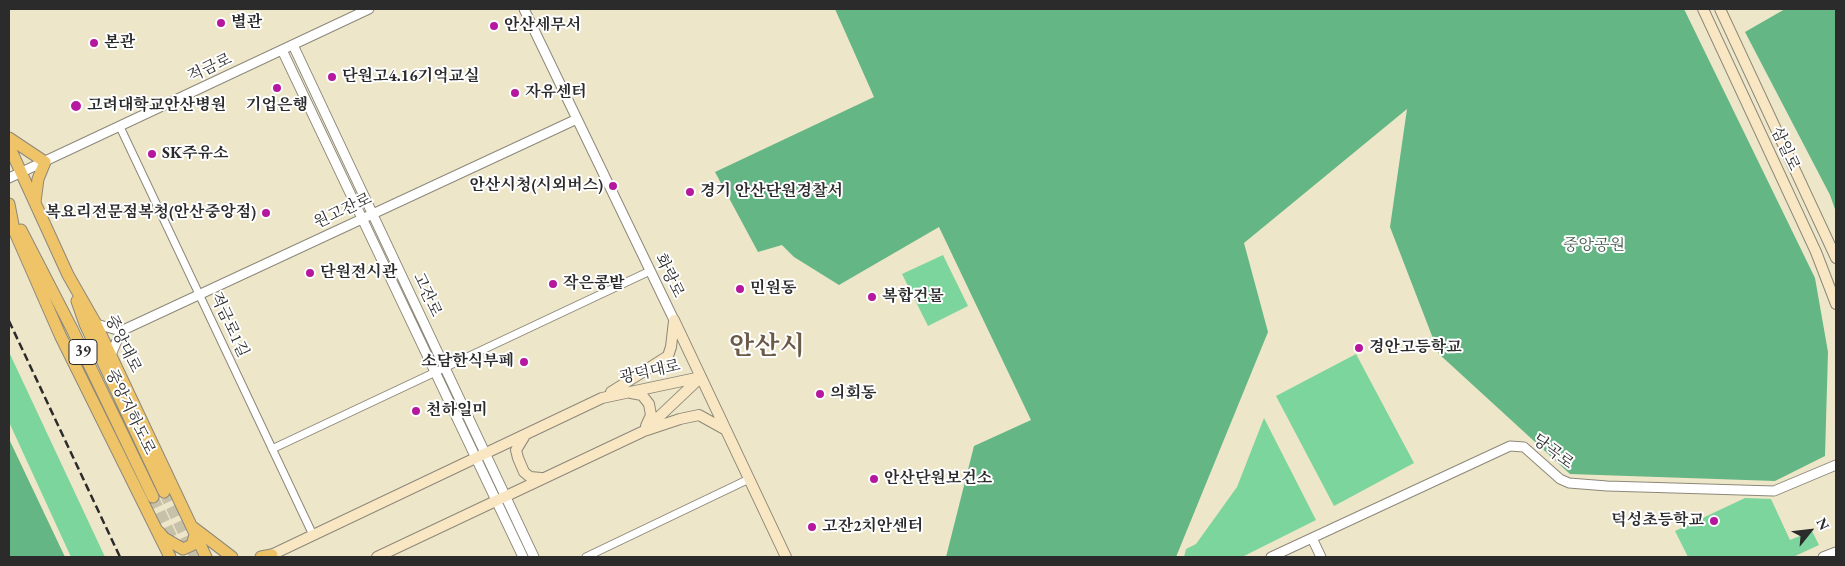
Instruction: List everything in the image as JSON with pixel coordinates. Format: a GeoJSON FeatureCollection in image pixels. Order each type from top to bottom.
{"type":"FeatureCollection","features":[{"type":"Feature","properties":{"kind":"main road","name":"삼일로"},"geometry":{"type":"LineString","coordinates":[[1703,9],[1816,252],[1836,304]]}},
{"type":"Feature","properties":{"kind":"main road","name":"삼일로"},"geometry":{"type":"LineString","coordinates":[[1720,9],[1836,258]]}},
{"type":"Feature","properties":{"kind":"main road"},"geometry":{"type":"LineString","coordinates":[[9,138],[45,162],[38,179],[35,204]]}},
{"type":"Feature","properties":{"kind":"main road","name":"중앙대로"},"geometry":{"type":"LineString","coordinates":[[9,146],[68,276],[96,324],[206,557]]}},
{"type":"Feature","properties":{"kind":"main road"},"geometry":{"type":"LineString","coordinates":[[10,206],[12,230],[60,335],[166,554]]}},
{"type":"Feature","properties":{"kind":"main road","name":"중앙지하도로"},"geometry":{"type":"LineString","coordinates":[[10,206],[72,328],[153,497]]}},
{"type":"Feature","properties":{"kind":"main road","name":"중앙지하도로"},"geometry":{"type":"LineString","coordinates":[[68,276],[85,324],[164,492]]}},
{"type":"Feature","properties":{"kind":"main road"},"geometry":{"type":"LineString","coordinates":[[602,398],[668,356],[674,320]]}},
{"type":"Feature","properties":{"kind":"main road","name":"화랑로"},"geometry":{"type":"LineString","coordinates":[[674,320],[786,557]]}},
{"type":"Feature","properties":{"kind":"main road","name":"광덕대로"},"geometry":{"type":"LineString","coordinates":[[267,557],[602,398],[701,377]]}},
{"type":"Feature","properties":{"kind":"main road","name":"광덕대로"},"geometry":{"type":"LineString","coordinates":[[377,557],[644,431],[701,377]]}},
{"type":"Feature","properties":{"kind":"main road"},"geometry":{"type":"LineString","coordinates":[[626,392],[642,394],[650,404],[651,415],[644,431]]}},
{"type":"Feature","properties":{"kind":"main road"},"geometry":{"type":"LineString","coordinates":[[644,431],[699,415],[726,430]]}},
{"type":"Feature","properties":{"kind":"main road"},"geometry":{"type":"LineString","coordinates":[[527,435],[516,450],[521,466],[530,477],[538,479],[546,477]]}},
{"type":"Feature","properties":{"kind":"main road"},"geometry":{"type":"LineString","coordinates":[[148,517],[164,538],[183,549],[192,545],[195,535]]}},
{"type":"Feature","properties":{"kind":"main road"},"geometry":{"type":"LineString","coordinates":[[190,524],[213,545],[232,557]]}},
{"type":"Feature","properties":{"kind":"street","name":"적금로"},"geometry":{"type":"LineString","coordinates":[[9,178],[369,9]]}},
{"type":"Feature","properties":{"kind":"street","name":"화랑로"},"geometry":{"type":"LineString","coordinates":[[524,9],[674,320]]}},
{"type":"Feature","properties":{"kind":"street","name":"고잔로"},"geometry":{"type":"LineString","coordinates":[[293,45],[445,368],[501,498],[523,557]]}},
{"type":"Feature","properties":{"kind":"street","name":"고잔로"},"geometry":{"type":"LineString","coordinates":[[282,50],[435,372],[482,456]]}},
{"type":"Feature","properties":{"kind":"street","name":"원고잔로"},"geometry":{"type":"LineString","coordinates":[[122,331],[577,119]]}},
{"type":"Feature","properties":{"kind":"street","name":"적금로1길"},"geometry":{"type":"LineString","coordinates":[[120,127],[313,535]]}},
{"type":"Feature","properties":{"kind":"street"},"geometry":{"type":"LineString","coordinates":[[272,449],[650,271]]}},
{"type":"Feature","properties":{"kind":"street"},"geometry":{"type":"LineString","coordinates":[[96,324],[122,331],[110,355]]}},
{"type":"Feature","properties":{"kind":"street","name":"당곡로"},"geometry":{"type":"LineString","coordinates":[[1271,557],[1510,446],[1524,447],[1560,480],[1569,483],[1608,486],[1774,491],[1836,465]]}},
{"type":"Feature","properties":{"kind":"street"},"geometry":{"type":"LineString","coordinates":[[586,557],[749,479]]}},
{"type":"Feature","properties":{"kind":"street","name":"고잔로"},"geometry":{"type":"LineString","coordinates":[[501,498],[534,557]]}},
{"type":"Feature","properties":{"kind":"street"},"geometry":{"type":"LineString","coordinates":[[1312,538],[1321,557]]}},
{"type":"Feature","properties":{"kind":"street"},"geometry":{"type":"LineString","coordinates":[[1823,557],[1836,552]]}},
{"type":"Feature","properties":{"kind":"green space","name":"중앙공원"},"geometry":{"type":"Polygon","coordinates":[[[835,9],[1684,9],[1815,278],[1828,352],[1825,456],[1775,481],[1570,474],[1439,354],[1390,227],[1407,109],[1244,243],[1268,332],[1176,557],[946,557],[974,446],[1031,420],[939,227],[839,285],[794,257],[782,245],[758,252],[715,172],[874,97],[835,9]]]}},
{"type":"Feature","properties":{"kind":"green space"},"geometry":{"type":"Polygon","coordinates":[[[1785,9],[1836,9],[1836,212],[1830,195],[1745,32],[1785,9]]]}},
{"type":"Feature","properties":{"kind":"green space"},"geometry":{"type":"Polygon","coordinates":[[[943,255],[968,306],[928,326],[902,274],[943,255]]]}},
{"type":"Feature","properties":{"kind":"green space"},"geometry":{"type":"Polygon","coordinates":[[[9,352],[105,557],[71,557],[9,422],[9,352]]]}},
{"type":"Feature","properties":{"kind":"green space"},"geometry":{"type":"Polygon","coordinates":[[[1356,354],[1414,463],[1334,506],[1276,396],[1356,354]]]}},
{"type":"Feature","properties":{"kind":"green space"},"geometry":{"type":"Polygon","coordinates":[[[1264,418],[1316,520],[1242,557],[1184,557],[1186,549],[1196,544],[1237,487],[1264,418]]]}},
{"type":"Feature","properties":{"kind":"green space"},"geometry":{"type":"Polygon","coordinates":[[[9,439],[65,557],[9,557],[9,439]]]}},
{"type":"Feature","properties":{"kind":"green space"},"geometry":{"type":"Polygon","coordinates":[[[1745,498],[1771,499],[1790,540],[1812,531],[1819,545],[1793,557],[1688,557],[1675,531],[1745,498]]]}},
{"type":"Feature","properties":{"kind":"tunnel"},"geometry":{"type":"LineString","coordinates":[[164,492],[195,557]]}},
{"type":"Feature","properties":{"kind":"tunnel"},"geometry":{"type":"LineString","coordinates":[[153,497],[181,557]]}},
{"type":"Feature","properties":{"kind":"railway"},"geometry":{"type":"LineString","coordinates":[[9,321],[120,557]]}},
{"type":"Feature","properties":{"kind":"place","name":"별관"},"geometry":{"type":"Point","coordinates":[221,23]}},
{"type":"Feature","properties":{"kind":"place","name":"안산세무서"},"geometry":{"type":"Point","coordinates":[494,26]}},
{"type":"Feature","properties":{"kind":"place","name":"본관"},"geometry":{"type":"Point","coordinates":[94,43]}},
{"type":"Feature","properties":{"kind":"place","name":"단원고4.16기억교실"},"geometry":{"type":"Point","coordinates":[332,77]}},
{"type":"Feature","properties":{"kind":"place","name":"기업은행"},"geometry":{"type":"Point","coordinates":[277,88]}},
{"type":"Feature","properties":{"kind":"place","name":"자유센터"},"geometry":{"type":"Point","coordinates":[515,93]}},
{"type":"Feature","properties":{"kind":"place","name":"고려대학교안산병원"},"geometry":{"type":"Point","coordinates":[76,106]}},
{"type":"Feature","properties":{"kind":"place","name":"SK주유소"},"geometry":{"type":"Point","coordinates":[152,154]}},
{"type":"Feature","properties":{"kind":"place","name":"안산시청(시외버스)"},"geometry":{"type":"Point","coordinates":[613,186]}},
{"type":"Feature","properties":{"kind":"place","name":"경기 안산단원경찰서"},"geometry":{"type":"Point","coordinates":[690,192]}},
{"type":"Feature","properties":{"kind":"place","name":"복요리전문점복청(안산중앙점)"},"geometry":{"type":"Point","coordinates":[266,213]}},
{"type":"Feature","properties":{"kind":"place","name":"단원전시관"},"geometry":{"type":"Point","coordinates":[310,273]}},
{"type":"Feature","properties":{"kind":"place","name":"작은콩밭"},"geometry":{"type":"Point","coordinates":[553,284]}},
{"type":"Feature","properties":{"kind":"place","name":"민원동"},"geometry":{"type":"Point","coordinates":[740,289]}},
{"type":"Feature","properties":{"kind":"place","name":"복합건물"},"geometry":{"type":"Point","coordinates":[872,297]}},
{"type":"Feature","properties":{"kind":"place","name":"경안고등학교"},"geometry":{"type":"Point","coordinates":[1359,348]}},
{"type":"Feature","properties":{"kind":"place","name":"소담한식부페"},"geometry":{"type":"Point","coordinates":[524,362]}},
{"type":"Feature","properties":{"kind":"place","name":"의회동"},"geometry":{"type":"Point","coordinates":[820,394]}},
{"type":"Feature","properties":{"kind":"place","name":"천하일미"},"geometry":{"type":"Point","coordinates":[416,411]}},
{"type":"Feature","properties":{"kind":"place","name":"안산단원보건소"},"geometry":{"type":"Point","coordinates":[874,479]}},
{"type":"Feature","properties":{"kind":"place","name":"덕성초등학교"},"geometry":{"type":"Point","coordinates":[1714,521]}},
{"type":"Feature","properties":{"kind":"place","name":"고잔2치안센터"},"geometry":{"type":"Point","coordinates":[812,527]}},
{"type":"Feature","properties":{"kind":"district","name":"안산시"},"geometry":{"type":"Point","coordinates":[767,347]}}]}
